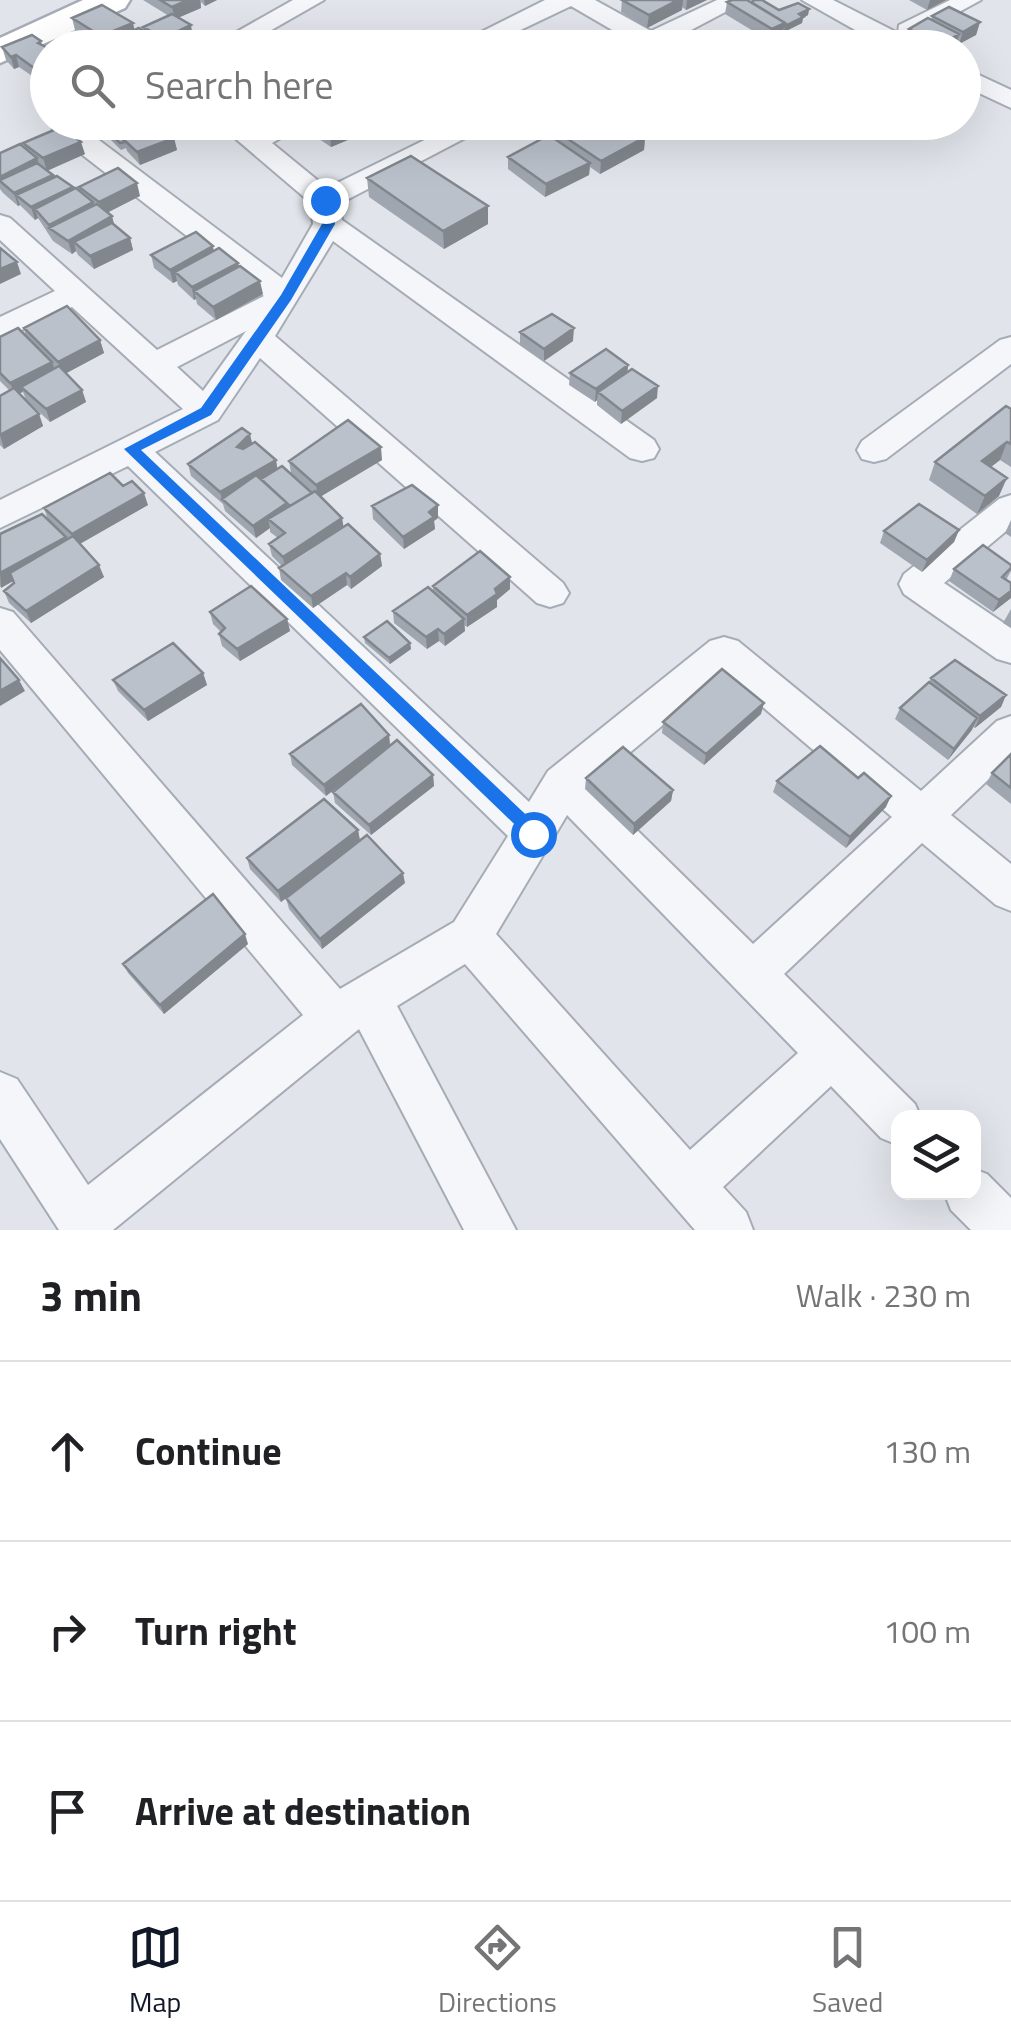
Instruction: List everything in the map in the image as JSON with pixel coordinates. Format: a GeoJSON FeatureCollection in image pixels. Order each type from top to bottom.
{"type":"FeatureCollection","features":[{"type":"Feature","properties":{"kind":"main road"},"geometry":{"type":"LineString","coordinates":[[47,30],[112,0]]}},
{"type":"Feature","properties":{"kind":"main road"},"geometry":{"type":"LineString","coordinates":[[0,52],[30,38]]}},
{"type":"Feature","properties":{"kind":"street"},"geometry":{"type":"LineString","coordinates":[[253,30],[312,0]]}},
{"type":"Feature","properties":{"kind":"street"},"geometry":{"type":"LineString","coordinates":[[500,30],[566,0]]}},
{"type":"Feature","properties":{"kind":"street"},"geometry":{"type":"LineString","coordinates":[[577,0],[622,30]]}},
{"type":"Feature","properties":{"kind":"street"},"geometry":{"type":"LineString","coordinates":[[673,30],[736,0]]}},
{"type":"Feature","properties":{"kind":"street"},"geometry":{"type":"LineString","coordinates":[[814,0],[873,30]]}},
{"type":"Feature","properties":{"kind":"street"},"geometry":{"type":"LineString","coordinates":[[920,30],[968,0]]}},
{"type":"Feature","properties":{"kind":"street"},"geometry":{"type":"LineString","coordinates":[[981,85],[1011,100]]}},
{"type":"Feature","properties":{"kind":"street"},"geometry":{"type":"LineString","coordinates":[[32,142],[36,140]]}},
{"type":"Feature","properties":{"kind":"street"},"geometry":{"type":"LineString","coordinates":[[87,140],[286,297]]}},
{"type":"Feature","properties":{"kind":"street"},"geometry":{"type":"LineString","coordinates":[[0,515],[206,412],[286,297],[327,212],[452,140]]}},
{"type":"Feature","properties":{"kind":"street"},"geometry":{"type":"LineString","coordinates":[[254,141],[327,212],[642,449]]}},
{"type":"Feature","properties":{"kind":"street"},"geometry":{"type":"LineString","coordinates":[[0,224],[206,412]]}},
{"type":"Feature","properties":{"kind":"street"},"geometry":{"type":"LineString","coordinates":[[0,330],[76,293]]}},
{"type":"Feature","properties":{"kind":"street"},"geometry":{"type":"LineString","coordinates":[[154,364],[286,297]]}},
{"type":"Feature","properties":{"kind":"street"},"geometry":{"type":"LineString","coordinates":[[258,338],[550,593]]}},
{"type":"Feature","properties":{"kind":"street"},"geometry":{"type":"LineString","coordinates":[[874,450],[1011,348]]}},
{"type":"Feature","properties":{"kind":"street"},"geometry":{"type":"LineString","coordinates":[[131,449],[533,834]]}},
{"type":"Feature","properties":{"kind":"street"},"geometry":{"type":"LineString","coordinates":[[1011,508],[917,584],[1011,648]]}},
{"type":"Feature","properties":{"kind":"street"},"geometry":{"type":"LineString","coordinates":[[0,622],[352,1009],[491,1230]]}},
{"type":"Feature","properties":{"kind":"street"},"geometry":{"type":"LineString","coordinates":[[0,1096],[85,1226],[352,1009],[470,937],[563,784],[724,652],[1011,891]]}},
{"type":"Feature","properties":{"kind":"street"},"geometry":{"type":"LineString","coordinates":[[752,974],[1011,733]]}},
{"type":"Feature","properties":{"kind":"street"},"geometry":{"type":"LineString","coordinates":[[563,784],[891,1115]]}},
{"type":"Feature","properties":{"kind":"street"},"geometry":{"type":"LineString","coordinates":[[470,937],[728,1230]]}},
{"type":"Feature","properties":{"kind":"street"},"geometry":{"type":"LineString","coordinates":[[688,1185],[831,1054]]}},
{"type":"Feature","properties":{"kind":"street"},"geometry":{"type":"LineString","coordinates":[[977,1200],[1006,1230]]}},
{"type":"Feature","properties":{"kind":"building"},"geometry":{"type":"Polygon","coordinates":[[[160,0],[188,0],[172,7],[160,0]]]}},
{"type":"Feature","properties":{"kind":"building"},"geometry":{"type":"Polygon","coordinates":[[[622,0],[678,0],[649,15],[622,0]]]}},
{"type":"Feature","properties":{"kind":"building"},"geometry":{"type":"Polygon","coordinates":[[[747,0],[785,23],[772,29],[727,2],[747,0]]]}},
{"type":"Feature","properties":{"kind":"building"},"geometry":{"type":"Polygon","coordinates":[[[755,0],[779,10],[798,3],[809,9],[799,14],[803,17],[785,26],[751,2],[755,0]]]}},
{"type":"Feature","properties":{"kind":"building"},"geometry":{"type":"Polygon","coordinates":[[[102,5],[133,23],[116,30],[91,30],[72,18],[102,5]]]}},
{"type":"Feature","properties":{"kind":"building"},"geometry":{"type":"Polygon","coordinates":[[[949,7],[980,22],[959,30],[932,16],[949,7]]]}},
{"type":"Feature","properties":{"kind":"building"},"geometry":{"type":"Polygon","coordinates":[[[172,14],[191,25],[181,30],[143,27],[172,14]]]}},
{"type":"Feature","properties":{"kind":"building"},"geometry":{"type":"Polygon","coordinates":[[[928,18],[951,30],[911,30],[928,18]]]}},
{"type":"Feature","properties":{"kind":"building"},"geometry":{"type":"Polygon","coordinates":[[[30,36],[30,65],[16,55],[11,57],[2,47],[30,36]]]}},
{"type":"Feature","properties":{"kind":"building"},"geometry":{"type":"Polygon","coordinates":[[[30,140],[81,142],[43,158],[23,143],[30,140]]]}},
{"type":"Feature","properties":{"kind":"building"},"geometry":{"type":"Polygon","coordinates":[[[124,140],[169,140],[137,152],[124,140]]]}},
{"type":"Feature","properties":{"kind":"building"},"geometry":{"type":"Polygon","coordinates":[[[540,140],[556,140],[590,163],[546,184],[508,157],[540,140]]]}},
{"type":"Feature","properties":{"kind":"building"},"geometry":{"type":"Polygon","coordinates":[[[570,140],[640,140],[601,161],[570,140]]]}},
{"type":"Feature","properties":{"kind":"building"},"geometry":{"type":"Polygon","coordinates":[[[20,144],[37,158],[0,177],[0,153],[20,144]]]}},
{"type":"Feature","properties":{"kind":"building"},"geometry":{"type":"Polygon","coordinates":[[[411,156],[488,206],[443,231],[367,178],[411,156]]]}},
{"type":"Feature","properties":{"kind":"building"},"geometry":{"type":"Polygon","coordinates":[[[37,163],[53,175],[14,193],[0,181],[0,180],[37,163]]]}},
{"type":"Feature","properties":{"kind":"building"},"geometry":{"type":"Polygon","coordinates":[[[118,168],[137,183],[99,202],[79,187],[118,168]]]}},
{"type":"Feature","properties":{"kind":"building"},"geometry":{"type":"Polygon","coordinates":[[[57,176],[73,187],[31,207],[16,195],[57,176]]]}},
{"type":"Feature","properties":{"kind":"building"},"geometry":{"type":"Polygon","coordinates":[[[76,188],[93,202],[49,225],[35,209],[76,188]]]}},
{"type":"Feature","properties":{"kind":"building"},"geometry":{"type":"Polygon","coordinates":[[[97,204],[112,216],[68,241],[49,228],[97,204]]]}},
{"type":"Feature","properties":{"kind":"building"},"geometry":{"type":"Polygon","coordinates":[[[112,223],[130,238],[90,256],[74,242],[112,223]]]}},
{"type":"Feature","properties":{"kind":"building"},"geometry":{"type":"Polygon","coordinates":[[[196,232],[213,246],[170,270],[151,255],[196,232]]]}},
{"type":"Feature","properties":{"kind":"building"},"geometry":{"type":"Polygon","coordinates":[[[0,248],[17,262],[0,269],[0,248]]]}},
{"type":"Feature","properties":{"kind":"building"},"geometry":{"type":"Polygon","coordinates":[[[219,248],[238,263],[192,287],[175,272],[219,248]]]}},
{"type":"Feature","properties":{"kind":"building"},"geometry":{"type":"Polygon","coordinates":[[[240,266],[260,281],[213,307],[194,291],[240,266]]]}},
{"type":"Feature","properties":{"kind":"building"},"geometry":{"type":"Polygon","coordinates":[[[67,306],[100,340],[58,362],[24,328],[67,306]]]}},
{"type":"Feature","properties":{"kind":"building"},"geometry":{"type":"Polygon","coordinates":[[[552,314],[574,328],[544,349],[520,332],[552,314]]]}},
{"type":"Feature","properties":{"kind":"building"},"geometry":{"type":"Polygon","coordinates":[[[18,328],[52,362],[10,383],[0,373],[0,337],[18,328]]]}},
{"type":"Feature","properties":{"kind":"building"},"geometry":{"type":"Polygon","coordinates":[[[606,349],[628,365],[596,389],[570,373],[606,349]]]}},
{"type":"Feature","properties":{"kind":"building"},"geometry":{"type":"Polygon","coordinates":[[[59,366],[82,390],[46,409],[21,387],[59,366]]]}},
{"type":"Feature","properties":{"kind":"building"},"geometry":{"type":"Polygon","coordinates":[[[632,369],[658,386],[622,411],[598,392],[632,369]]]}},
{"type":"Feature","properties":{"kind":"building"},"geometry":{"type":"Polygon","coordinates":[[[14,388],[39,414],[0,435],[0,396],[14,388]]]}},
{"type":"Feature","properties":{"kind":"building"},"geometry":{"type":"Polygon","coordinates":[[[1006,406],[1011,409],[1011,444],[1007,442],[982,461],[1007,478],[985,496],[935,462],[1006,406]]]}},
{"type":"Feature","properties":{"kind":"building"},"geometry":{"type":"Polygon","coordinates":[[[348,420],[381,447],[316,485],[289,461],[348,420]]]}},
{"type":"Feature","properties":{"kind":"building"},"geometry":{"type":"Polygon","coordinates":[[[242,428],[250,434],[237,447],[243,449],[255,442],[276,460],[220,492],[188,464],[242,428]]]}},
{"type":"Feature","properties":{"kind":"building"},"geometry":{"type":"Polygon","coordinates":[[[282,466],[312,493],[290,506],[261,479],[282,466]]]}},
{"type":"Feature","properties":{"kind":"building"},"geometry":{"type":"Polygon","coordinates":[[[110,473],[123,486],[132,481],[144,493],[72,534],[44,508],[110,473]]]}},
{"type":"Feature","properties":{"kind":"building"},"geometry":{"type":"Polygon","coordinates":[[[256,475],[287,503],[253,526],[222,499],[256,475]]]}},
{"type":"Feature","properties":{"kind":"building"},"geometry":{"type":"Polygon","coordinates":[[[412,485],[438,505],[429,512],[434,517],[403,537],[372,506],[412,485]]]}},
{"type":"Feature","properties":{"kind":"building"},"geometry":{"type":"Polygon","coordinates":[[[315,491],[342,518],[283,557],[269,544],[285,533],[268,519],[315,491]]]}},
{"type":"Feature","properties":{"kind":"building"},"geometry":{"type":"Polygon","coordinates":[[[919,504],[959,530],[927,560],[884,531],[919,504]]]}},
{"type":"Feature","properties":{"kind":"building"},"geometry":{"type":"Polygon","coordinates":[[[42,514],[66,537],[0,573],[0,534],[42,514]]]}},
{"type":"Feature","properties":{"kind":"building"},"geometry":{"type":"Polygon","coordinates":[[[348,524],[380,554],[350,577],[346,573],[311,596],[279,568],[348,524]]]}},
{"type":"Feature","properties":{"kind":"building"},"geometry":{"type":"Polygon","coordinates":[[[73,536],[99,565],[26,611],[4,591],[14,583],[10,573],[73,536]]]}},
{"type":"Feature","properties":{"kind":"building"},"geometry":{"type":"Polygon","coordinates":[[[983,545],[1011,565],[1002,577],[1011,583],[1011,591],[999,600],[954,569],[983,545]]]}},
{"type":"Feature","properties":{"kind":"building"},"geometry":{"type":"Polygon","coordinates":[[[480,551],[510,577],[495,589],[497,594],[467,615],[433,586],[480,551]]]}},
{"type":"Feature","properties":{"kind":"building"},"geometry":{"type":"Polygon","coordinates":[[[251,586],[287,619],[237,649],[219,634],[225,628],[210,612],[251,586]]]}},
{"type":"Feature","properties":{"kind":"building"},"geometry":{"type":"Polygon","coordinates":[[[428,587],[464,619],[444,634],[438,629],[426,637],[393,611],[428,587]]]}},
{"type":"Feature","properties":{"kind":"building"},"geometry":{"type":"Polygon","coordinates":[[[387,621],[410,643],[389,658],[364,637],[387,621]]]}},
{"type":"Feature","properties":{"kind":"building"},"geometry":{"type":"Polygon","coordinates":[[[173,643],[203,673],[144,710],[113,680],[173,643]]]}},
{"type":"Feature","properties":{"kind":"building"},"geometry":{"type":"Polygon","coordinates":[[[0,658],[19,680],[0,691],[0,658]]]}},
{"type":"Feature","properties":{"kind":"building"},"geometry":{"type":"Polygon","coordinates":[[[955,660],[1006,695],[980,716],[931,678],[955,660]]]}},
{"type":"Feature","properties":{"kind":"building"},"geometry":{"type":"Polygon","coordinates":[[[722,669],[764,703],[706,754],[663,722],[722,669]]]}},
{"type":"Feature","properties":{"kind":"building"},"geometry":{"type":"Polygon","coordinates":[[[929,682],[977,718],[954,749],[900,708],[929,682]]]}},
{"type":"Feature","properties":{"kind":"building"},"geometry":{"type":"Polygon","coordinates":[[[361,704],[389,735],[324,785],[290,754],[361,704]]]}},
{"type":"Feature","properties":{"kind":"building"},"geometry":{"type":"Polygon","coordinates":[[[397,740],[433,775],[369,825],[333,792],[397,740]]]}},
{"type":"Feature","properties":{"kind":"building"},"geometry":{"type":"Polygon","coordinates":[[[820,746],[858,778],[864,773],[891,796],[850,837],[777,781],[820,746]]]}},
{"type":"Feature","properties":{"kind":"building"},"geometry":{"type":"Polygon","coordinates":[[[623,747],[673,790],[634,824],[586,778],[623,747]]]}},
{"type":"Feature","properties":{"kind":"building"},"geometry":{"type":"Polygon","coordinates":[[[1011,754],[1011,788],[992,773],[1011,754]]]}},
{"type":"Feature","properties":{"kind":"building"},"geometry":{"type":"Polygon","coordinates":[[[324,799],[358,830],[278,891],[247,858],[324,799]]]}},
{"type":"Feature","properties":{"kind":"building"},"geometry":{"type":"Polygon","coordinates":[[[367,835],[403,873],[320,939],[286,898],[367,835]]]}},
{"type":"Feature","properties":{"kind":"building"},"geometry":{"type":"Polygon","coordinates":[[[213,894],[245,934],[160,1005],[123,964],[213,894]]]}},
{"type":"Feature","properties":{"kind":"route"},"geometry":{"type":"LineString","coordinates":[[325,200],[328,224],[286,297],[206,412],[131,449],[533,834]]}}]}
